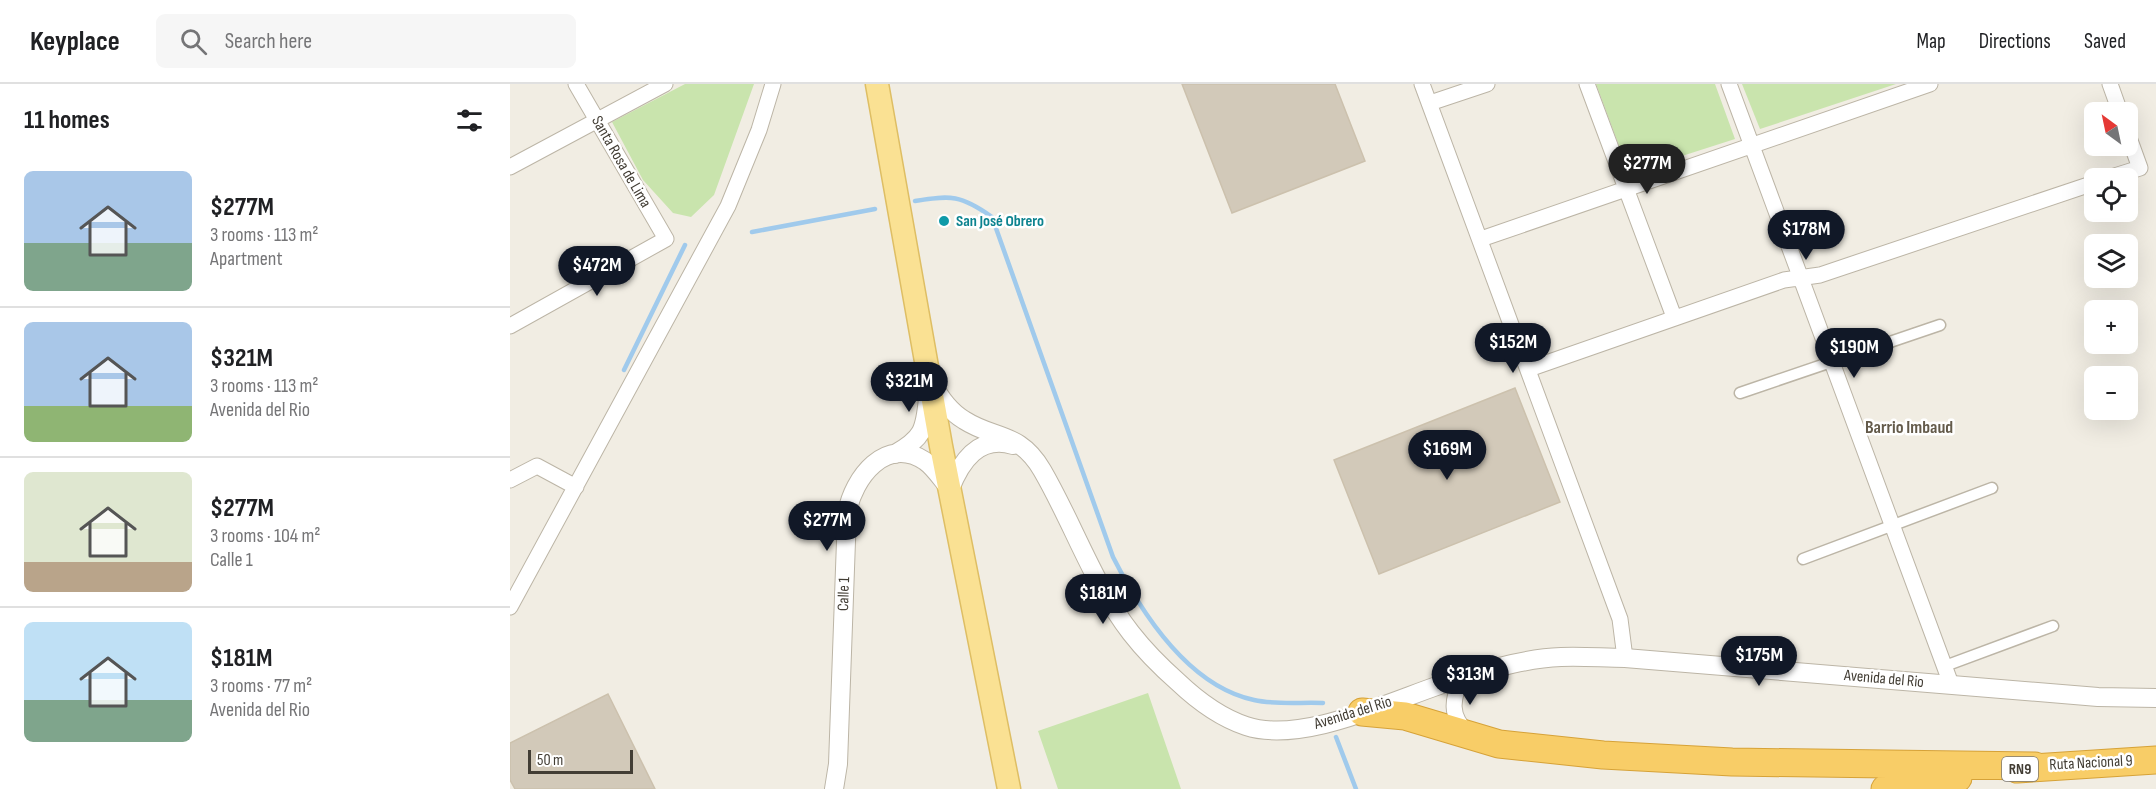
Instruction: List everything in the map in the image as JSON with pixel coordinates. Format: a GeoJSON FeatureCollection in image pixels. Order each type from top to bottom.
{"type":"FeatureCollection","features":[{"type":"Feature","properties":{"kind":"highway"},"geometry":{"type":"LineString","coordinates":[[1362,712],[1405,716],[1499,744],[1627,756],[1732,762],[2035,766]]}},
{"type":"Feature","properties":{"kind":"highway","name":"Ruta Nacional 9"},"geometry":{"type":"LineString","coordinates":[[1885,789],[2035,766],[2156,760]]}},
{"type":"Feature","properties":{"kind":"main road"},"geometry":{"type":"LineString","coordinates":[[878,84],[929,379],[1009,789]]}},
{"type":"Feature","properties":{"kind":"street","name":"Santa Rosa de Lima"},"geometry":{"type":"LineString","coordinates":[[510,326],[666,239],[576,84]]}},
{"type":"Feature","properties":{"kind":"street"},"geometry":{"type":"LineString","coordinates":[[510,167],[665,84]]}},
{"type":"Feature","properties":{"kind":"street"},"geometry":{"type":"LineString","coordinates":[[510,607],[728,206],[759,130],[773,84]]}},
{"type":"Feature","properties":{"kind":"street"},"geometry":{"type":"LineString","coordinates":[[1422,84],[1620,619],[1625,658]]}},
{"type":"Feature","properties":{"kind":"street"},"geometry":{"type":"LineString","coordinates":[[1430,103],[1486,84]]}},
{"type":"Feature","properties":{"kind":"street"},"geometry":{"type":"LineString","coordinates":[[1587,84],[1674,317]]}},
{"type":"Feature","properties":{"kind":"street"},"geometry":{"type":"LineString","coordinates":[[1729,84],[1951,684]]}},
{"type":"Feature","properties":{"kind":"street"},"geometry":{"type":"LineString","coordinates":[[1481,239],[1930,84]]}},
{"type":"Feature","properties":{"kind":"street"},"geometry":{"type":"LineString","coordinates":[[2110,84],[2116,102]]}},
{"type":"Feature","properties":{"kind":"street"},"geometry":{"type":"LineString","coordinates":[[1528,369],[1784,280],[1820,275],[2084,186]]}},
{"type":"Feature","properties":{"kind":"street"},"geometry":{"type":"LineString","coordinates":[[1740,393],[1940,325]]}},
{"type":"Feature","properties":{"kind":"street","name":"Avenida del Rio"},"geometry":{"type":"LineString","coordinates":[[929,379],[940,398],[963,420],[1007,436],[1026,449],[1041,469],[1116,613],[1149,656],[1194,698],[1220,716],[1248,727],[1280,731],[1310,727],[1362,712],[1462,677],[1529,660],[1560,657],[1625,658],[2098,697],[2156,698]]}},
{"type":"Feature","properties":{"kind":"street","name":"Calle 1"},"geometry":{"type":"LineString","coordinates":[[834,789],[838,764],[847,513],[850,496],[863,473],[883,459],[913,444],[922,432],[929,379]]}},
{"type":"Feature","properties":{"kind":"street"},"geometry":{"type":"LineString","coordinates":[[895,454],[914,456],[926,462],[950,489],[958,468],[974,450],[998,443],[1026,449]]}},
{"type":"Feature","properties":{"kind":"street"},"geometry":{"type":"LineString","coordinates":[[510,480],[537,466],[576,487]]}},
{"type":"Feature","properties":{"kind":"street"},"geometry":{"type":"LineString","coordinates":[[1803,559],[1992,488]]}},
{"type":"Feature","properties":{"kind":"street"},"geometry":{"type":"LineString","coordinates":[[1945,666],[2053,626]]}},
{"type":"Feature","properties":{"kind":"street"},"geometry":{"type":"LineString","coordinates":[[1462,677],[1454,694],[1453,711],[1459,725],[1473,737]]}},
{"type":"Feature","properties":{"kind":"green space"},"geometry":{"type":"Polygon","coordinates":[[[685,84],[754,84],[714,195],[691,217],[673,213],[643,180],[612,122],[685,84]]]}},
{"type":"Feature","properties":{"kind":"green space"},"geometry":{"type":"Polygon","coordinates":[[[1596,84],[1715,84],[1735,139],[1629,173],[1596,84]]]}},
{"type":"Feature","properties":{"kind":"green space"},"geometry":{"type":"Polygon","coordinates":[[[1742,84],[1896,84],[1760,129],[1742,84]]]}},
{"type":"Feature","properties":{"kind":"green space"},"geometry":{"type":"Polygon","coordinates":[[[1148,693],[1181,789],[1058,789],[1038,731],[1148,693]]]}},
{"type":"Feature","properties":{"kind":"building"},"geometry":{"type":"Polygon","coordinates":[[[1182,84],[1335,84],[1365,161],[1232,213],[1182,84]]]}},
{"type":"Feature","properties":{"kind":"building"},"geometry":{"type":"Polygon","coordinates":[[[1515,388],[1560,502],[1379,574],[1334,460],[1515,388]]]}},
{"type":"Feature","properties":{"kind":"building"},"geometry":{"type":"Polygon","coordinates":[[[608,694],[655,789],[515,789],[510,780],[510,743],[608,694]]]}},
{"type":"Feature","properties":{"kind":"waterway"},"geometry":{"type":"LineString","coordinates":[[915,201],[955,198],[972,204],[992,217],[1113,557],[1138,601],[1169,644],[1208,679],[1230,692],[1262,702],[1323,703]]}},
{"type":"Feature","properties":{"kind":"waterway"},"geometry":{"type":"LineString","coordinates":[[752,232],[875,209]]}},
{"type":"Feature","properties":{"kind":"waterway"},"geometry":{"type":"LineString","coordinates":[[624,370],[685,245]]}},
{"type":"Feature","properties":{"kind":"waterway"},"geometry":{"type":"LineString","coordinates":[[1336,737],[1356,789]]}},
{"type":"Feature","properties":{"kind":"place","name":"San José Obrero"},"geometry":{"type":"Point","coordinates":[944,221]}},
{"type":"Feature","properties":{"kind":"district","name":"Barrio Imbaud"},"geometry":{"type":"Point","coordinates":[1909,427]}}]}
